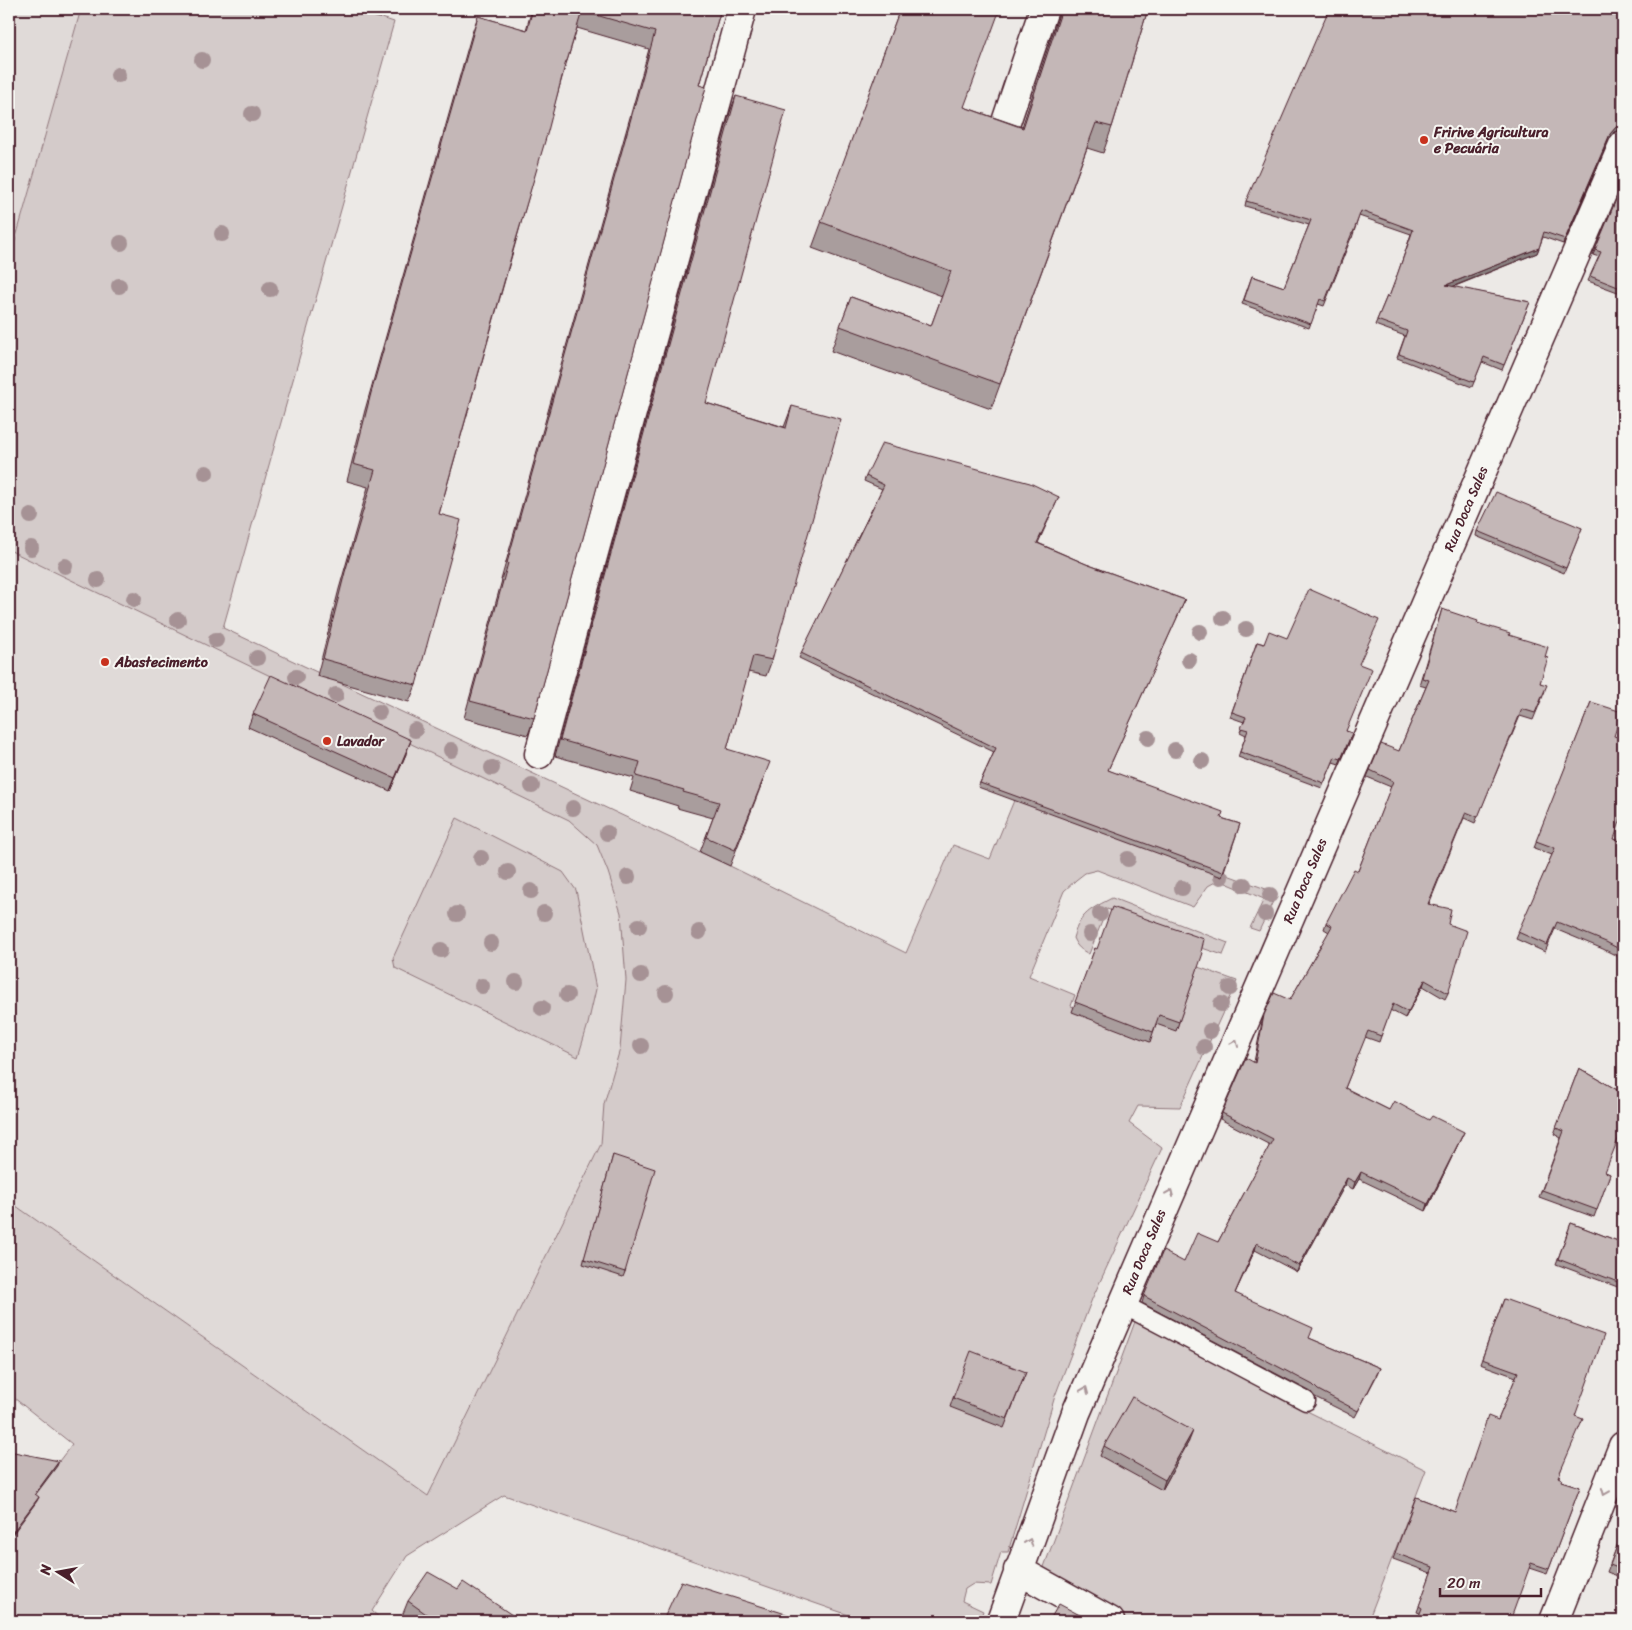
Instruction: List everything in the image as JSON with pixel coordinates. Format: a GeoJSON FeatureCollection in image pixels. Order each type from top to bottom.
{"type":"FeatureCollection","features":[{"type":"Feature","properties":{"kind":"street"},"geometry":{"type":"LineString","coordinates":[[539,754],[742,9]]}},
{"type":"Feature","properties":{"kind":"street"},"geometry":{"type":"LineString","coordinates":[[1005,125],[1044,9]]}},
{"type":"Feature","properties":{"kind":"street","name":"Rua Doca Sales"},"geometry":{"type":"LineString","coordinates":[[1000,1621],[1076,1413],[1122,1304],[1623,145]]}},
{"type":"Feature","properties":{"kind":"street"},"geometry":{"type":"LineString","coordinates":[[1554,1621],[1623,1446]]}},
{"type":"Feature","properties":{"kind":"street"},"geometry":{"type":"LineString","coordinates":[[1018,1570],[1110,1621]]}},
{"type":"Feature","properties":{"kind":"lane"},"geometry":{"type":"LineString","coordinates":[[1122,1304],[1306,1401]]}},
{"type":"Feature","properties":{"kind":"shaded area"},"geometry":{"type":"Polygon","coordinates":[[[9,9],[81,9],[9,261],[9,9]]]}},
{"type":"Feature","properties":{"kind":"shaded area"},"geometry":{"type":"Polygon","coordinates":[[[81,9],[346,9],[394,22],[223,628],[730,866],[906,953],[953,845],[990,859],[1015,798],[1277,893],[1259,931],[1250,928],[1264,899],[1219,880],[1208,886],[1193,907],[1097,870],[1085,873],[1064,891],[1029,976],[1075,995],[1071,1006],[1150,1037],[1157,1021],[1177,1028],[1198,967],[1237,981],[1180,1107],[1138,1106],[1129,1123],[1162,1148],[1092,1299],[1055,1396],[1008,1552],[1001,1552],[991,1585],[973,1584],[965,1589],[962,1601],[983,1611],[979,1621],[866,1621],[504,1495],[407,1556],[372,1611],[383,1621],[9,1621],[9,1527],[72,1444],[9,1394],[9,1201],[428,1496],[601,1144],[604,1104],[620,1049],[626,980],[621,913],[608,872],[597,845],[569,820],[9,550],[9,262],[81,9]]]}},
{"type":"Feature","properties":{"kind":"shaded area"},"geometry":{"type":"Polygon","coordinates":[[[9,527],[736,869],[428,1496],[9,1201],[9,527]]]}},
{"type":"Feature","properties":{"kind":"shaded area"},"geometry":{"type":"Polygon","coordinates":[[[457,818],[563,872],[576,890],[596,989],[578,1057],[395,968],[393,958],[457,818]]]}},
{"type":"Feature","properties":{"kind":"shaded area"},"geometry":{"type":"Polygon","coordinates":[[[1112,898],[1228,943],[1223,955],[1202,948],[1203,944],[1107,909],[1089,954],[1080,948],[1073,938],[1076,930],[1087,913],[1112,898]]]}},
{"type":"Feature","properties":{"kind":"shaded area"},"geometry":{"type":"Polygon","coordinates":[[[1136,1319],[1307,1411],[1426,1470],[1368,1621],[1124,1621],[1041,1575],[1136,1319]]]}},
{"type":"Feature","properties":{"kind":"building"},"geometry":{"type":"Polygon","coordinates":[[[533,9],[721,9],[699,85],[706,87],[534,718],[470,701],[655,32],[582,11],[566,61],[548,131],[439,514],[461,520],[416,685],[323,659],[345,572],[375,470],[353,464],[371,393],[478,16],[527,30],[533,9]]]}},
{"type":"Feature","properties":{"kind":"building"},"geometry":{"type":"Polygon","coordinates":[[[900,9],[1000,9],[964,107],[1023,128],[1062,9],[1148,9],[1112,127],[1096,123],[1000,384],[840,326],[851,297],[931,326],[951,271],[821,222],[900,9]]]}},
{"type":"Feature","properties":{"kind":"building","name":"Fririve Agricultura e Pecuária"},"geometry":{"type":"Polygon","coordinates":[[[1329,9],[1605,9],[1623,16],[1623,125],[1616,127],[1610,134],[1565,239],[1544,232],[1539,248],[1446,285],[1530,302],[1504,365],[1484,357],[1474,382],[1399,354],[1407,331],[1377,320],[1387,296],[1389,297],[1413,230],[1361,211],[1325,301],[1320,299],[1311,324],[1244,300],[1252,276],[1284,287],[1311,220],[1246,201],[1329,9]]]}},
{"type":"Feature","properties":{"kind":"building"},"geometry":{"type":"Polygon","coordinates":[[[736,96],[786,110],[706,403],[786,428],[792,406],[841,419],[772,660],[753,656],[727,749],[770,762],[735,850],[706,837],[719,802],[636,776],[640,762],[560,740],[736,96]]]}},
{"type":"Feature","properties":{"kind":"building"},"geometry":{"type":"Polygon","coordinates":[[[1623,183],[1623,289],[1590,276],[1601,252],[1595,250],[1623,183]]]}},
{"type":"Feature","properties":{"kind":"building"},"geometry":{"type":"Polygon","coordinates":[[[882,443],[1030,483],[1059,497],[1037,543],[1086,564],[1185,600],[1108,770],[1223,812],[1221,818],[1240,824],[1223,872],[980,783],[996,748],[801,653],[884,485],[866,476],[882,443]]]}},
{"type":"Feature","properties":{"kind":"building"},"geometry":{"type":"Polygon","coordinates":[[[1496,492],[1582,528],[1566,568],[1477,531],[1496,492]]]}},
{"type":"Feature","properties":{"kind":"building"},"geometry":{"type":"Polygon","coordinates":[[[1309,589],[1379,620],[1359,664],[1372,669],[1346,731],[1352,733],[1341,759],[1335,757],[1324,783],[1240,752],[1248,730],[1241,728],[1246,717],[1232,712],[1257,642],[1264,644],[1269,631],[1287,638],[1309,589]]]}},
{"type":"Feature","properties":{"kind":"building"},"geometry":{"type":"Polygon","coordinates":[[[1442,609],[1478,621],[1477,623],[1510,633],[1509,635],[1548,647],[1545,657],[1548,658],[1540,683],[1547,685],[1535,713],[1522,709],[1478,817],[1466,812],[1428,904],[1451,909],[1448,924],[1467,931],[1448,993],[1425,980],[1408,1012],[1393,1004],[1381,1036],[1368,1031],[1345,1088],[1389,1110],[1394,1101],[1429,1120],[1432,1116],[1464,1132],[1428,1204],[1361,1172],[1355,1182],[1347,1178],[1299,1266],[1257,1243],[1235,1293],[1313,1328],[1309,1338],[1380,1368],[1358,1411],[1318,1390],[1313,1385],[1144,1296],[1163,1251],[1184,1262],[1197,1233],[1218,1242],[1273,1139],[1222,1113],[1246,1058],[1255,1063],[1264,1015],[1274,993],[1290,1000],[1332,926],[1326,923],[1354,869],[1358,871],[1393,781],[1370,770],[1381,744],[1399,751],[1429,680],[1422,678],[1442,609]]]}},
{"type":"Feature","properties":{"kind":"building","name":"Lavador"},"geometry":{"type":"Polygon","coordinates":[[[271,675],[411,740],[395,778],[253,714],[271,675]]]}},
{"type":"Feature","properties":{"kind":"building"},"geometry":{"type":"Polygon","coordinates":[[[1591,702],[1622,712],[1614,736],[1623,739],[1623,813],[1614,839],[1623,842],[1623,951],[1557,922],[1547,945],[1518,932],[1555,848],[1536,841],[1591,702]]]}},
{"type":"Feature","properties":{"kind":"building"},"geometry":{"type":"Polygon","coordinates":[[[1112,907],[1204,939],[1201,952],[1203,953],[1179,1022],[1159,1015],[1153,1032],[1075,1002],[1112,907]]]}},
{"type":"Feature","properties":{"kind":"building"},"geometry":{"type":"Polygon","coordinates":[[[1579,1068],[1619,1091],[1623,1079],[1623,1127],[1605,1172],[1610,1174],[1597,1210],[1542,1190],[1564,1131],[1556,1128],[1579,1068]]]}},
{"type":"Feature","properties":{"kind":"building"},"geometry":{"type":"Polygon","coordinates":[[[613,1155],[655,1169],[625,1272],[584,1259],[613,1155]]]}},
{"type":"Feature","properties":{"kind":"building"},"geometry":{"type":"Polygon","coordinates":[[[1571,1223],[1623,1243],[1623,1284],[1558,1259],[1571,1223]]]}},
{"type":"Feature","properties":{"kind":"building"},"geometry":{"type":"Polygon","coordinates":[[[1504,1299],[1604,1335],[1575,1416],[1583,1419],[1558,1477],[1562,1479],[1561,1481],[1580,1487],[1549,1569],[1531,1563],[1510,1621],[1417,1621],[1422,1608],[1419,1606],[1433,1567],[1395,1553],[1416,1497],[1455,1512],[1488,1416],[1498,1420],[1518,1372],[1482,1359],[1504,1299]]]}},
{"type":"Feature","properties":{"kind":"building"},"geometry":{"type":"Polygon","coordinates":[[[971,1351],[1026,1372],[1007,1419],[953,1398],[971,1351]]]}},
{"type":"Feature","properties":{"kind":"building"},"geometry":{"type":"Polygon","coordinates":[[[1132,1397],[1193,1431],[1165,1480],[1104,1446],[1132,1397]]]}},
{"type":"Feature","properties":{"kind":"building"},"geometry":{"type":"Polygon","coordinates":[[[9,1451],[59,1461],[35,1494],[39,1497],[9,1537],[9,1451]]]}},
{"type":"Feature","properties":{"kind":"building"},"geometry":{"type":"Polygon","coordinates":[[[1623,1530],[1623,1570],[1610,1565],[1623,1530]]]}},
{"type":"Feature","properties":{"kind":"building"},"geometry":{"type":"Polygon","coordinates":[[[428,1572],[458,1589],[463,1582],[521,1621],[436,1621],[408,1601],[428,1572]]]}},
{"type":"Feature","properties":{"kind":"building"},"geometry":{"type":"Polygon","coordinates":[[[681,1581],[808,1621],[680,1621],[665,1616],[681,1581]]]}},
{"type":"Feature","properties":{"kind":"building"},"geometry":{"type":"Polygon","coordinates":[[[1059,1604],[1091,1621],[1049,1621],[1059,1604]]]}},
{"type":"Feature","properties":{"kind":"building"},"geometry":{"type":"Polygon","coordinates":[[[1623,1606],[1623,1621],[1618,1621],[1623,1606]]]}},
{"type":"Feature","properties":{"kind":"place","name":"Fririve Agricultura e Pecuária"},"geometry":{"type":"Point","coordinates":[1424,140]}},
{"type":"Feature","properties":{"kind":"place","name":"Abastecimento"},"geometry":{"type":"Point","coordinates":[105,662]}},
{"type":"Feature","properties":{"kind":"place","name":"Lavador"},"geometry":{"type":"Point","coordinates":[327,741]}}]}
